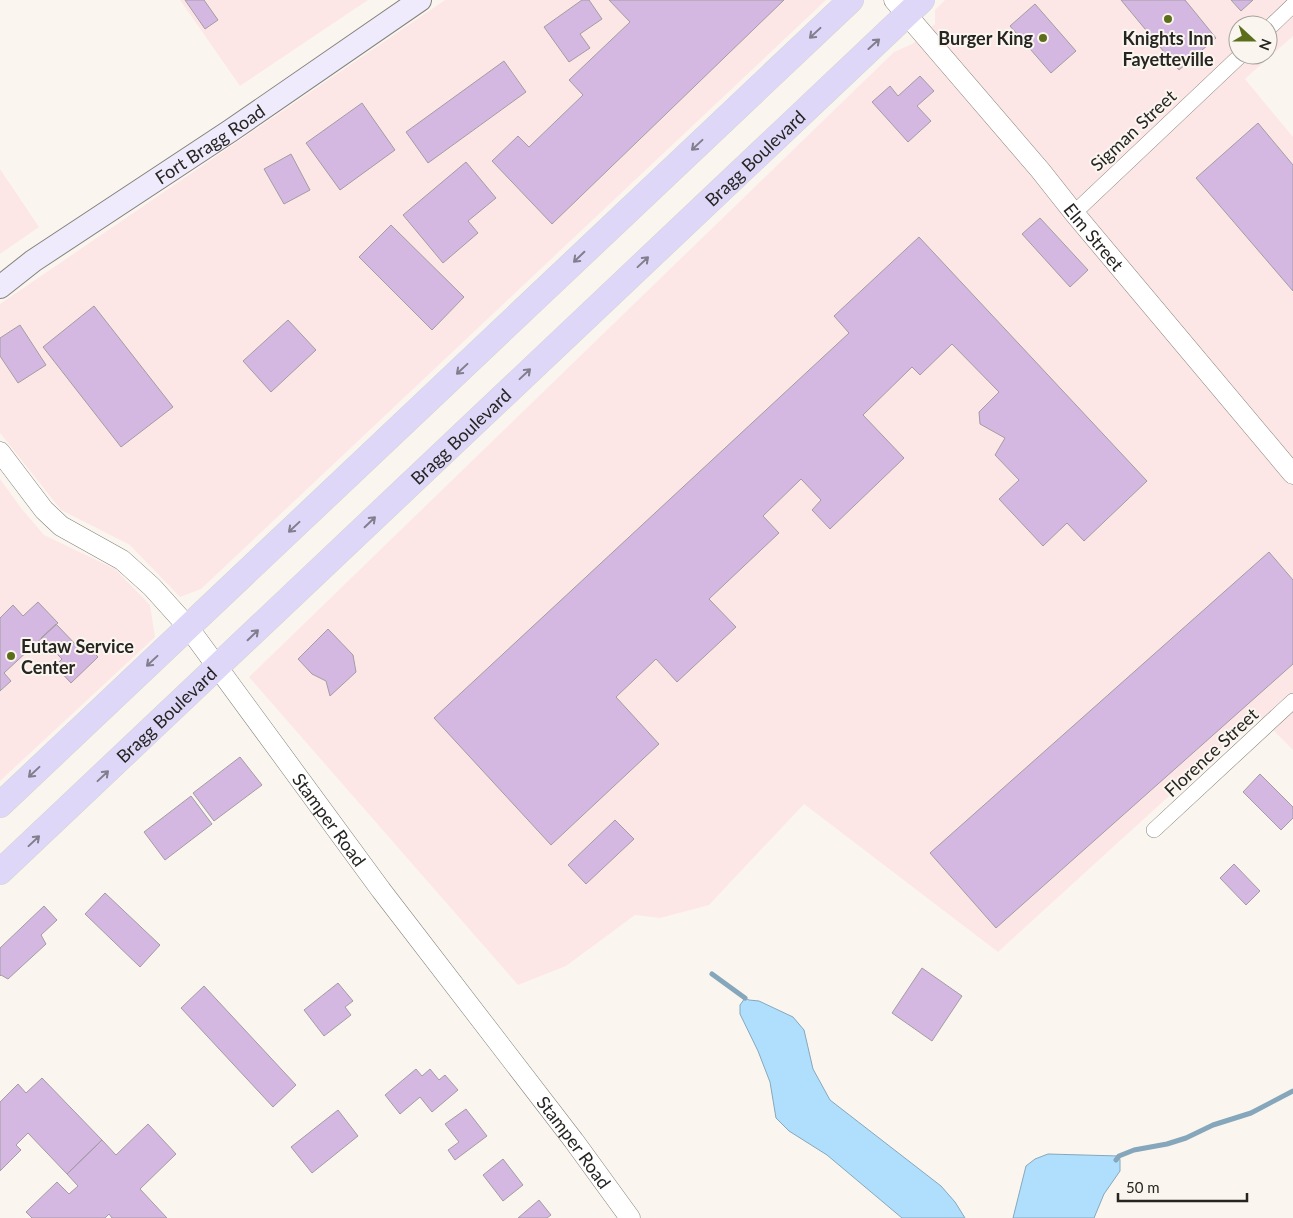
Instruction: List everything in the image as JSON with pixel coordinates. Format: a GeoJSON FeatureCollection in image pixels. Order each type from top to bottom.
{"type":"FeatureCollection","features":[{"type":"Feature","properties":{"kind":"main road","name":"Fort Bragg Road"},"geometry":{"type":"LineString","coordinates":[[0,287],[33,261],[230,131],[420,0]]}},
{"type":"Feature","properties":{"kind":"main road"},"geometry":{"type":"LineString","coordinates":[[0,805],[844,2]]}},
{"type":"Feature","properties":{"kind":"main road","name":"Bragg Boulevard"},"geometry":{"type":"LineString","coordinates":[[0,872],[217,668],[908,5]]}},
{"type":"Feature","properties":{"kind":"street","name":"Elm Street"},"geometry":{"type":"LineString","coordinates":[[908,5],[1074,213],[1293,474]]}},
{"type":"Feature","properties":{"kind":"street"},"geometry":{"type":"LineString","coordinates":[[1278,19],[1293,5]]}},
{"type":"Feature","properties":{"kind":"street","name":"Sigman Street"},"geometry":{"type":"LineString","coordinates":[[1074,213],[1230,65]]}},
{"type":"Feature","properties":{"kind":"street","name":"Stamper Road"},"geometry":{"type":"LineString","coordinates":[[0,452],[44,510],[61,526],[122,560],[152,588],[188,627],[381,890],[574,1141],[630,1218]]}},
{"type":"Feature","properties":{"kind":"street","name":"Florence Street"},"geometry":{"type":"LineString","coordinates":[[1154,830],[1293,701]]}},
{"type":"Feature","properties":{"kind":"shaded area"},"geometry":{"type":"Polygon","coordinates":[[[180,0],[368,0],[240,86],[180,0]]]}},
{"type":"Feature","properties":{"kind":"shaded area"},"geometry":{"type":"Polygon","coordinates":[[[445,0],[826,0],[201,589],[180,597],[130,545],[61,510],[0,433],[0,304],[445,0]]]}},
{"type":"Feature","properties":{"kind":"shaded area"},"geometry":{"type":"Polygon","coordinates":[[[945,0],[1293,0],[1293,36],[1278,49],[1278,15],[1228,15],[1228,65],[1261,65],[1245,79],[1293,137],[1293,750],[1258,715],[998,952],[804,804],[709,905],[660,918],[635,915],[566,966],[518,985],[249,677],[894,52],[912,44],[935,24],[935,10],[945,0]]]}},
{"type":"Feature","properties":{"kind":"shaded area"},"geometry":{"type":"Polygon","coordinates":[[[0,169],[39,227],[0,254],[0,169]]]}},
{"type":"Feature","properties":{"kind":"shaded area"},"geometry":{"type":"Polygon","coordinates":[[[0,479],[44,535],[115,569],[150,605],[155,637],[0,781],[0,479]]]}},
{"type":"Feature","properties":{"kind":"water"},"geometry":{"type":"Polygon","coordinates":[[[745,998],[759,1001],[793,1017],[804,1030],[813,1069],[830,1100],[941,1186],[955,1202],[965,1218],[902,1218],[827,1155],[789,1131],[776,1118],[770,1082],[758,1051],[740,1014],[740,1005],[745,998]]]}},
{"type":"Feature","properties":{"kind":"water"},"geometry":{"type":"Polygon","coordinates":[[[1048,1154],[1119,1156],[1120,1171],[1104,1194],[1094,1218],[1013,1218],[1026,1166],[1035,1159],[1048,1154]]]}},
{"type":"Feature","properties":{"kind":"building"},"geometry":{"type":"Polygon","coordinates":[[[185,0],[204,0],[218,20],[205,29],[185,0]]]}},
{"type":"Feature","properties":{"kind":"building"},"geometry":{"type":"Polygon","coordinates":[[[582,0],[589,0],[602,19],[580,34],[590,48],[569,62],[544,27],[582,0]]]}},
{"type":"Feature","properties":{"kind":"building"},"geometry":{"type":"Polygon","coordinates":[[[609,0],[784,0],[552,224],[492,161],[518,136],[529,147],[583,95],[569,80],[630,22],[609,0]]]}},
{"type":"Feature","properties":{"kind":"building","name":"Knights Inn Fayetteville"},"geometry":{"type":"Polygon","coordinates":[[[1121,0],[1185,0],[1216,38],[1179,70],[1121,0]]]}},
{"type":"Feature","properties":{"kind":"building"},"geometry":{"type":"Polygon","coordinates":[[[1231,0],[1253,0],[1241,11],[1231,0]]]}},
{"type":"Feature","properties":{"kind":"building","name":"Burger King"},"geometry":{"type":"Polygon","coordinates":[[[1035,4],[1076,51],[1051,73],[1010,26],[1035,4]]]}},
{"type":"Feature","properties":{"kind":"building"},"geometry":{"type":"Polygon","coordinates":[[[504,61],[526,92],[428,163],[406,132],[504,61]]]}},
{"type":"Feature","properties":{"kind":"building"},"geometry":{"type":"Polygon","coordinates":[[[920,76],[934,91],[917,106],[931,121],[908,142],[872,102],[890,86],[898,96],[920,76]]]}},
{"type":"Feature","properties":{"kind":"building"},"geometry":{"type":"Polygon","coordinates":[[[362,103],[395,150],[340,190],[306,143],[362,103]]]}},
{"type":"Feature","properties":{"kind":"building"},"geometry":{"type":"Polygon","coordinates":[[[1258,123],[1293,165],[1293,291],[1196,178],[1258,123]]]}},
{"type":"Feature","properties":{"kind":"building"},"geometry":{"type":"Polygon","coordinates":[[[291,154],[310,190],[284,204],[264,169],[291,154]]]}},
{"type":"Feature","properties":{"kind":"building"},"geometry":{"type":"Polygon","coordinates":[[[466,162],[496,198],[468,221],[478,233],[443,263],[403,215],[466,162]]]}},
{"type":"Feature","properties":{"kind":"building"},"geometry":{"type":"Polygon","coordinates":[[[1040,218],[1088,270],[1070,287],[1022,234],[1040,218]]]}},
{"type":"Feature","properties":{"kind":"building"},"geometry":{"type":"Polygon","coordinates":[[[391,225],[464,297],[432,330],[359,257],[391,225]]]}},
{"type":"Feature","properties":{"kind":"building"},"geometry":{"type":"Polygon","coordinates":[[[919,237],[1147,481],[1084,541],[1067,523],[1043,546],[999,499],[1019,480],[995,455],[1005,438],[980,424],[979,412],[999,392],[952,344],[920,375],[912,367],[863,415],[904,458],[830,529],[812,510],[821,500],[801,479],[763,516],[779,533],[709,599],[736,627],[677,682],[656,659],[616,697],[659,744],[551,845],[434,718],[849,333],[834,316],[919,237]]]}},
{"type":"Feature","properties":{"kind":"building"},"geometry":{"type":"Polygon","coordinates":[[[94,306],[173,407],[121,447],[43,347],[94,306]]]}},
{"type":"Feature","properties":{"kind":"building"},"geometry":{"type":"Polygon","coordinates":[[[288,320],[316,350],[271,392],[243,361],[288,320]]]}},
{"type":"Feature","properties":{"kind":"building"},"geometry":{"type":"Polygon","coordinates":[[[20,325],[46,365],[18,383],[0,356],[0,338],[20,325]]]}},
{"type":"Feature","properties":{"kind":"building"},"geometry":{"type":"Polygon","coordinates":[[[1269,552],[1293,580],[1293,664],[996,928],[930,853],[1269,552]]]}},
{"type":"Feature","properties":{"kind":"building","name":"Eutaw Service Center"},"geometry":{"type":"Polygon","coordinates":[[[38,602],[58,623],[4,673],[11,681],[0,691],[0,618],[13,605],[23,616],[38,602]]]}},
{"type":"Feature","properties":{"kind":"building"},"geometry":{"type":"Polygon","coordinates":[[[56,624],[79,648],[85,643],[98,657],[71,683],[55,666],[62,659],[41,638],[56,624]]]}},
{"type":"Feature","properties":{"kind":"building"},"geometry":{"type":"Polygon","coordinates":[[[328,629],[353,655],[356,672],[330,696],[326,681],[312,674],[298,659],[328,629]]]}},
{"type":"Feature","properties":{"kind":"building"},"geometry":{"type":"Polygon","coordinates":[[[240,757],[262,785],[214,821],[193,793],[240,757]]]}},
{"type":"Feature","properties":{"kind":"building"},"geometry":{"type":"Polygon","coordinates":[[[1260,774],[1293,807],[1293,818],[1281,830],[1243,792],[1260,774]]]}},
{"type":"Feature","properties":{"kind":"building"},"geometry":{"type":"Polygon","coordinates":[[[191,796],[212,824],[165,860],[144,832],[191,796]]]}},
{"type":"Feature","properties":{"kind":"building"},"geometry":{"type":"Polygon","coordinates":[[[615,820],[634,839],[586,884],[568,865],[615,820]]]}},
{"type":"Feature","properties":{"kind":"building"},"geometry":{"type":"Polygon","coordinates":[[[1234,864],[1260,891],[1246,905],[1220,878],[1234,864]]]}},
{"type":"Feature","properties":{"kind":"building"},"geometry":{"type":"Polygon","coordinates":[[[105,893],[160,945],[140,967],[85,914],[105,893]]]}},
{"type":"Feature","properties":{"kind":"building"},"geometry":{"type":"Polygon","coordinates":[[[44,906],[57,920],[41,935],[46,944],[8,979],[0,976],[0,948],[44,906]]]}},
{"type":"Feature","properties":{"kind":"building"},"geometry":{"type":"Polygon","coordinates":[[[922,968],[962,996],[932,1041],[892,1013],[922,968]]]}},
{"type":"Feature","properties":{"kind":"building"},"geometry":{"type":"Polygon","coordinates":[[[338,983],[353,1001],[345,1007],[351,1015],[324,1036],[304,1010],[338,983]]]}},
{"type":"Feature","properties":{"kind":"building"},"geometry":{"type":"Polygon","coordinates":[[[204,986],[296,1085],[273,1107],[181,1008],[204,986]]]}},
{"type":"Feature","properties":{"kind":"building"},"geometry":{"type":"Polygon","coordinates":[[[416,1069],[422,1076],[430,1069],[439,1080],[445,1075],[458,1090],[432,1112],[420,1097],[400,1114],[385,1095],[416,1069]]]}},
{"type":"Feature","properties":{"kind":"building"},"geometry":{"type":"Polygon","coordinates":[[[42,1078],[102,1140],[67,1174],[28,1133],[16,1145],[21,1150],[0,1171],[0,1102],[18,1084],[26,1093],[42,1078]]]}},
{"type":"Feature","properties":{"kind":"building"},"geometry":{"type":"Polygon","coordinates":[[[466,1109],[487,1136],[455,1160],[448,1150],[459,1142],[445,1124],[466,1109]]]}},
{"type":"Feature","properties":{"kind":"building"},"geometry":{"type":"Polygon","coordinates":[[[338,1110],[358,1136],[312,1173],[291,1147],[338,1110]]]}},
{"type":"Feature","properties":{"kind":"building"},"geometry":{"type":"Polygon","coordinates":[[[148,1124],[176,1154],[140,1189],[167,1218],[112,1218],[109,1214],[105,1218],[32,1218],[26,1212],[57,1182],[69,1194],[78,1186],[67,1174],[102,1140],[116,1155],[148,1124]]]}},
{"type":"Feature","properties":{"kind":"building"},"geometry":{"type":"Polygon","coordinates":[[[503,1159],[523,1185],[503,1201],[483,1175],[503,1159]]]}},
{"type":"Feature","properties":{"kind":"building"},"geometry":{"type":"Polygon","coordinates":[[[539,1200],[551,1215],[547,1218],[518,1218],[539,1200]]]}},
{"type":"Feature","properties":{"kind":"waterway"},"geometry":{"type":"LineString","coordinates":[[712,974],[745,998]]}},
{"type":"Feature","properties":{"kind":"waterway"},"geometry":{"type":"LineString","coordinates":[[1116,1160],[1119,1156],[1134,1150],[1167,1144],[1186,1138],[1213,1125],[1251,1113],[1293,1091]]}},
{"type":"Feature","properties":{"kind":"place","name":"Knights Inn Fayetteville"},"geometry":{"type":"Point","coordinates":[1168,19]}},
{"type":"Feature","properties":{"kind":"place","name":"Burger King"},"geometry":{"type":"Point","coordinates":[1043,38]}},
{"type":"Feature","properties":{"kind":"place","name":"Eutaw Service Center"},"geometry":{"type":"Point","coordinates":[11,656]}}]}
